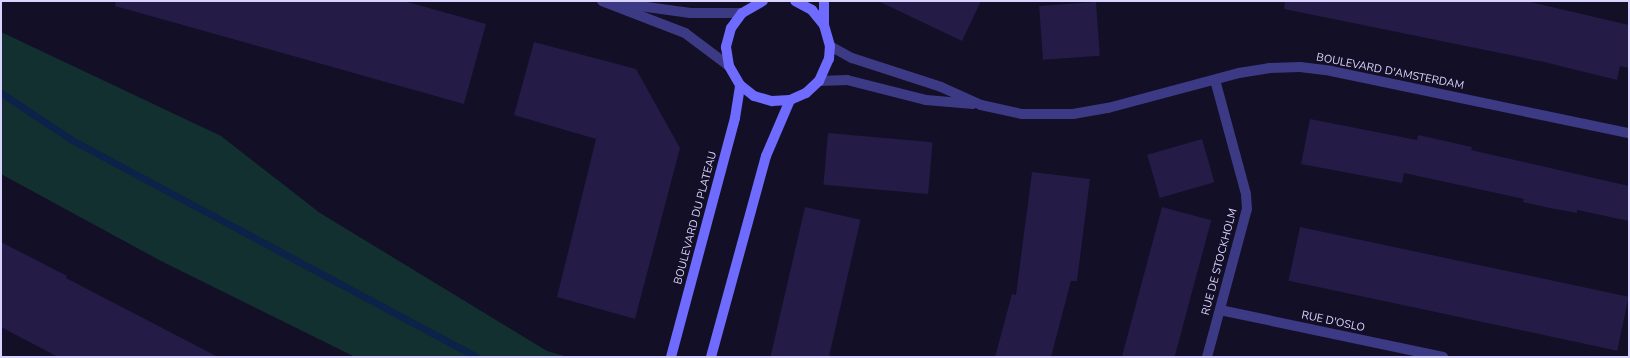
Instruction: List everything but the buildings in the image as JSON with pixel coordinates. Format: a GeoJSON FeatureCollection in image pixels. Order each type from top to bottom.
{"type":"FeatureCollection","features":[{"type":"Feature","properties":{"kind":"main road"},"geometry":{"type":"LineString","coordinates":[[759,1],[742,13],[731,28],[726,47],[729,66],[740,85],[754,96],[772,101],[790,100],[806,94],[819,81],[827,65],[830,46],[824,25],[824,1]]}},
{"type":"Feature","properties":{"kind":"main road"},"geometry":{"type":"LineString","coordinates":[[795,1],[812,10],[824,25]]}},
{"type":"Feature","properties":{"kind":"main road","name":"BOULEVARD DU PLATEAU"},"geometry":{"type":"LineString","coordinates":[[671,357],[735,118],[740,85]]}},
{"type":"Feature","properties":{"kind":"main road"},"geometry":{"type":"LineString","coordinates":[[711,357],[766,156],[790,100]]}},
{"type":"Feature","properties":{"kind":"street"},"geometry":{"type":"LineString","coordinates":[[602,1],[685,33],[729,66]]}},
{"type":"Feature","properties":{"kind":"street"},"geometry":{"type":"LineString","coordinates":[[606,1],[690,14],[742,13]]}},
{"type":"Feature","properties":{"kind":"street","name":"BOULEVARD D'AMSTERDAM"},"geometry":{"type":"LineString","coordinates":[[830,46],[852,58],[941,87],[981,105]]}},
{"type":"Feature","properties":{"kind":"street","name":"BOULEVARD D'AMSTERDAM"},"geometry":{"type":"LineString","coordinates":[[819,81],[847,80],[926,100],[981,105],[1022,114],[1073,114],[1108,108],[1215,80],[1269,68],[1300,67],[1331,71],[1629,133]]}},
{"type":"Feature","properties":{"kind":"street","name":"RUE DE STOCKHOLM"},"geometry":{"type":"LineString","coordinates":[[1207,357],[1245,216],[1247,202],[1215,80]]}},
{"type":"Feature","properties":{"kind":"street","name":"RUE D'OSLO"},"geometry":{"type":"LineString","coordinates":[[1220,310],[1443,357]]}},
{"type":"Feature","properties":{"kind":"green space"},"geometry":{"type":"Polygon","coordinates":[[[1,32],[221,136],[320,213],[547,351],[568,357],[355,357],[161,261],[1,174],[1,32]]]}},
{"type":"Feature","properties":{"kind":"waterway"},"geometry":{"type":"LineString","coordinates":[[1,93],[72,140],[477,357]]}}]}
